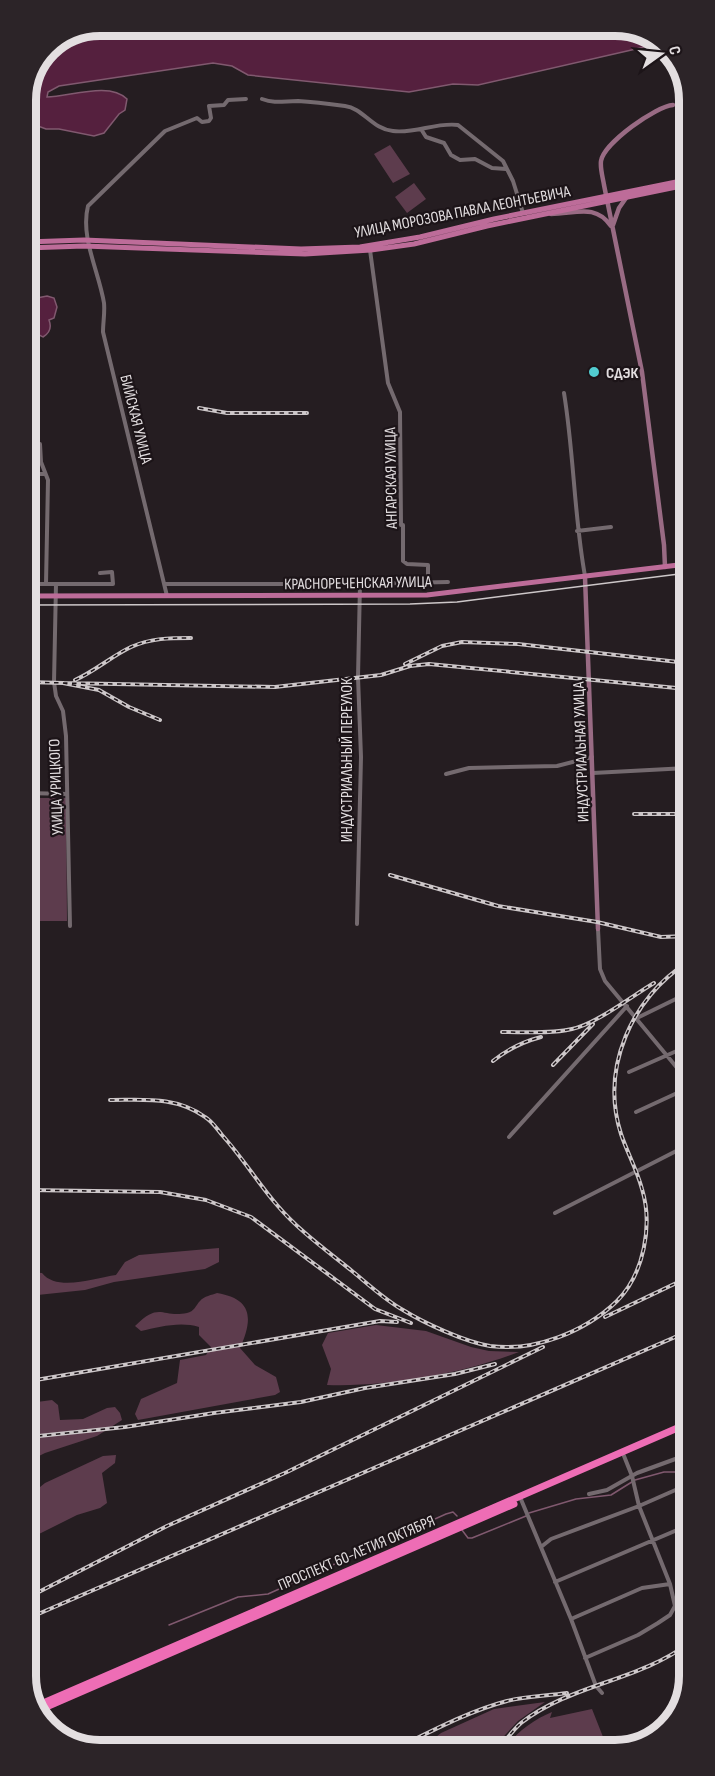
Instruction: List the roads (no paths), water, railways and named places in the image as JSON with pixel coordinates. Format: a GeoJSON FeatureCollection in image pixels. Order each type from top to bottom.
{"type":"FeatureCollection","features":[{"type":"Feature","properties":{"kind":"highway","name":"ПРОСПЕКТ 60-ЛЕТИЯ ОКТЯБРЯ"},"geometry":{"type":"LineString","coordinates":[[45,1708],[679,1429]]}},
{"type":"Feature","properties":{"kind":"highway","name":"ПРОСПЕКТ 60-ЛЕТИЯ ОКТЯБРЯ"},"geometry":{"type":"LineString","coordinates":[[43,1703],[624,1456],[679,1430]]}},
{"type":"Feature","properties":{"kind":"main road"},"geometry":{"type":"LineString","coordinates":[[665,567],[642,372],[601,160],[608,148],[623,134],[654,112],[667,105],[673,105]]}},
{"type":"Feature","properties":{"kind":"main road","name":"УЛИЦА МОРОЗОВА ПАВЛА ЛЕОНТЬЕВИЧА"},"geometry":{"type":"LineString","coordinates":[[36,247],[89,244],[136,248],[305,254],[414,244],[679,182]]}},
{"type":"Feature","properties":{"kind":"main road","name":"УЛИЦА МОРОЗОВА ПАВЛА ЛЕОНТЬЕВИЧА"},"geometry":{"type":"LineString","coordinates":[[36,242],[301,249],[370,248],[477,222],[679,186]]}},
{"type":"Feature","properties":{"kind":"main road"},"geometry":{"type":"LineString","coordinates":[[613,228],[616,213],[622,202],[628,196],[641,194]]}},
{"type":"Feature","properties":{"kind":"main road"},"geometry":{"type":"LineString","coordinates":[[548,214],[593,211],[603,216],[613,228]]}},
{"type":"Feature","properties":{"kind":"main road","name":"КРАСНОРЕЧЕНСКАЯ УЛИЦА"},"geometry":{"type":"LineString","coordinates":[[36,596],[427,595],[679,565]]}},
{"type":"Feature","properties":{"kind":"main road","name":"ИНДУСТРИАЛЬНАЯ УЛИЦА"},"geometry":{"type":"LineString","coordinates":[[585,577],[597,929]]}},
{"type":"Feature","properties":{"kind":"street","name":"БИЙСКАЯ УЛИЦА"},"geometry":{"type":"LineString","coordinates":[[167,596],[103,332],[104,306],[89,244],[85,216],[88,206],[165,131],[197,118],[202,122],[209,121],[211,118],[209,106],[224,105],[228,100],[246,99]]}},
{"type":"Feature","properties":{"kind":"street"},"geometry":{"type":"LineString","coordinates":[[262,99],[273,103],[300,101],[345,106],[353,108],[373,124],[387,130],[402,132],[451,124],[458,125],[503,161],[524,213]]}},
{"type":"Feature","properties":{"kind":"street"},"geometry":{"type":"LineString","coordinates":[[421,129],[426,137],[444,143],[454,157],[465,161],[475,159],[492,168],[507,169]]}},
{"type":"Feature","properties":{"kind":"street","name":"АНГАРСКАЯ УЛИЦА"},"geometry":{"type":"LineString","coordinates":[[370,248],[388,383],[400,412],[403,561],[407,564],[428,565],[428,584]]}},
{"type":"Feature","properties":{"kind":"street","name":"ИНДУСТРИАЛЬНАЯ УЛИЦА"},"geometry":{"type":"LineString","coordinates":[[564,393],[571,439],[577,531],[585,577]]}},
{"type":"Feature","properties":{"kind":"street"},"geometry":{"type":"LineString","coordinates":[[40,444],[41,462],[48,480],[46,584]]}},
{"type":"Feature","properties":{"kind":"street"},"geometry":{"type":"LineString","coordinates":[[36,474],[45,474]]}},
{"type":"Feature","properties":{"kind":"street"},"geometry":{"type":"LineString","coordinates":[[577,531],[611,527]]}},
{"type":"Feature","properties":{"kind":"street"},"geometry":{"type":"LineString","coordinates":[[36,584],[113,584],[112,572],[100,573]]}},
{"type":"Feature","properties":{"kind":"street"},"geometry":{"type":"LineString","coordinates":[[165,584],[428,584],[447,582]]}},
{"type":"Feature","properties":{"kind":"street","name":"УЛИЦА УРИЦКОГО"},"geometry":{"type":"LineString","coordinates":[[57,584],[54,682],[56,696],[63,711],[66,736],[70,926]]}},
{"type":"Feature","properties":{"kind":"street","name":"ИНДУСТРИАЛЬНЫЙ ПЕРЕУЛОК"},"geometry":{"type":"LineString","coordinates":[[357,924],[361,758],[358,677],[360,584]]}},
{"type":"Feature","properties":{"kind":"street"},"geometry":{"type":"LineString","coordinates":[[446,774],[469,768],[556,766],[592,757]]}},
{"type":"Feature","properties":{"kind":"street"},"geometry":{"type":"LineString","coordinates":[[593,773],[679,768]]}},
{"type":"Feature","properties":{"kind":"street"},"geometry":{"type":"LineString","coordinates":[[36,794],[68,794]]}},
{"type":"Feature","properties":{"kind":"street","name":"ИНДУСТРИАЛЬНАЯ УЛИЦА"},"geometry":{"type":"LineString","coordinates":[[597,929],[602,975],[679,1070]]}},
{"type":"Feature","properties":{"kind":"street"},"geometry":{"type":"LineString","coordinates":[[637,1018],[679,997]]}},
{"type":"Feature","properties":{"kind":"street"},"geometry":{"type":"LineString","coordinates":[[509,1137],[627,1006]]}},
{"type":"Feature","properties":{"kind":"street"},"geometry":{"type":"LineString","coordinates":[[629,1072],[679,1050]]}},
{"type":"Feature","properties":{"kind":"street"},"geometry":{"type":"LineString","coordinates":[[636,1112],[679,1092]]}},
{"type":"Feature","properties":{"kind":"street"},"geometry":{"type":"LineString","coordinates":[[555,1213],[679,1149]]}},
{"type":"Feature","properties":{"kind":"street"},"geometry":{"type":"LineString","coordinates":[[624,1456],[633,1477],[639,1506],[651,1541],[670,1584],[675,1606]]}},
{"type":"Feature","properties":{"kind":"street"},"geometry":{"type":"LineString","coordinates":[[589,1494],[617,1486],[679,1458]]}},
{"type":"Feature","properties":{"kind":"street"},"geometry":{"type":"LineString","coordinates":[[540,1547],[551,1539],[679,1488]]}},
{"type":"Feature","properties":{"kind":"street"},"geometry":{"type":"LineString","coordinates":[[520,1499],[571,1619],[596,1686],[602,1694]]}},
{"type":"Feature","properties":{"kind":"street"},"geometry":{"type":"LineString","coordinates":[[555,1582],[679,1529]]}},
{"type":"Feature","properties":{"kind":"street"},"geometry":{"type":"LineString","coordinates":[[571,1619],[642,1588],[670,1584]]}},
{"type":"Feature","properties":{"kind":"street"},"geometry":{"type":"LineString","coordinates":[[585,1658],[638,1635],[670,1615],[675,1606],[679,1604]]}},
{"type":"Feature","properties":{"kind":"waterway"},"geometry":{"type":"LineString","coordinates":[[529,1513],[576,1499],[611,1495],[635,1480],[664,1472],[675,1472],[679,1475]]}},
{"type":"Feature","properties":{"kind":"waterway"},"geometry":{"type":"LineString","coordinates":[[169,1625],[238,1597],[268,1594],[446,1514],[453,1512],[457,1516]]}},
{"type":"Feature","properties":{"kind":"waterway"},"geometry":{"type":"LineString","coordinates":[[462,1530],[468,1538],[472,1538],[526,1516]]}},
{"type":"Feature","properties":{"kind":"tram line"},"geometry":{"type":"LineString","coordinates":[[36,605],[457,602],[679,574]]}},
{"type":"Feature","properties":{"kind":"railway"},"geometry":{"type":"LineString","coordinates":[[199,408],[227,413],[307,413]]}},
{"type":"Feature","properties":{"kind":"railway"},"geometry":{"type":"LineString","coordinates":[[75,680],[138,644],[161,639],[191,638]]}},
{"type":"Feature","properties":{"kind":"railway"},"geometry":{"type":"LineString","coordinates":[[405,664],[442,646],[462,642],[518,644],[679,662]]}},
{"type":"Feature","properties":{"kind":"railway"},"geometry":{"type":"LineString","coordinates":[[63,683],[275,687],[381,675],[410,666],[429,664],[679,688]]}},
{"type":"Feature","properties":{"kind":"railway"},"geometry":{"type":"LineString","coordinates":[[36,682],[63,683],[99,690],[129,707],[160,720]]}},
{"type":"Feature","properties":{"kind":"railway"},"geometry":{"type":"LineString","coordinates":[[634,814],[679,814]]}},
{"type":"Feature","properties":{"kind":"railway"},"geometry":{"type":"LineString","coordinates":[[390,875],[498,906],[597,922],[661,937],[679,936]]}},
{"type":"Feature","properties":{"kind":"railway"},"geometry":{"type":"LineString","coordinates":[[110,1100],[171,1102],[194,1110],[208,1119],[270,1197],[294,1223],[396,1306],[433,1326],[480,1344],[507,1347],[541,1343],[574,1330],[604,1312],[626,1290],[640,1263],[647,1218],[640,1182],[621,1134],[616,1109],[615,1084],[618,1060],[637,1014],[651,994],[679,969]]}},
{"type":"Feature","properties":{"kind":"railway"},"geometry":{"type":"LineString","coordinates":[[502,1032],[555,1032],[582,1026],[603,1016],[654,983]]}},
{"type":"Feature","properties":{"kind":"railway"},"geometry":{"type":"LineString","coordinates":[[553,1065],[593,1024]]}},
{"type":"Feature","properties":{"kind":"railway"},"geometry":{"type":"LineString","coordinates":[[493,1061],[516,1046],[541,1037]]}},
{"type":"Feature","properties":{"kind":"railway"},"geometry":{"type":"LineString","coordinates":[[36,1190],[160,1192],[206,1200],[251,1217],[375,1309],[411,1323]]}},
{"type":"Feature","properties":{"kind":"railway"},"geometry":{"type":"LineString","coordinates":[[605,1317],[679,1282]]}},
{"type":"Feature","properties":{"kind":"railway"},"geometry":{"type":"LineString","coordinates":[[36,1380],[380,1321],[397,1322]]}},
{"type":"Feature","properties":{"kind":"railway"},"geometry":{"type":"LineString","coordinates":[[36,1615],[679,1335]]}},
{"type":"Feature","properties":{"kind":"railway"},"geometry":{"type":"LineString","coordinates":[[36,1593],[167,1526],[287,1472],[543,1347]]}},
{"type":"Feature","properties":{"kind":"railway"},"geometry":{"type":"LineString","coordinates":[[36,1436],[125,1427],[301,1402],[365,1388],[455,1374],[495,1364]]}},
{"type":"Feature","properties":{"kind":"railway"},"geometry":{"type":"LineString","coordinates":[[506,1740],[521,1723],[561,1699],[649,1666],[679,1650]]}},
{"type":"Feature","properties":{"kind":"railway"},"geometry":{"type":"LineString","coordinates":[[414,1740],[493,1705],[522,1698],[567,1693]]}},
{"type":"Feature","properties":{"kind":"place","name":"СДЭК"},"geometry":{"type":"Point","coordinates":[594,372]}}]}
